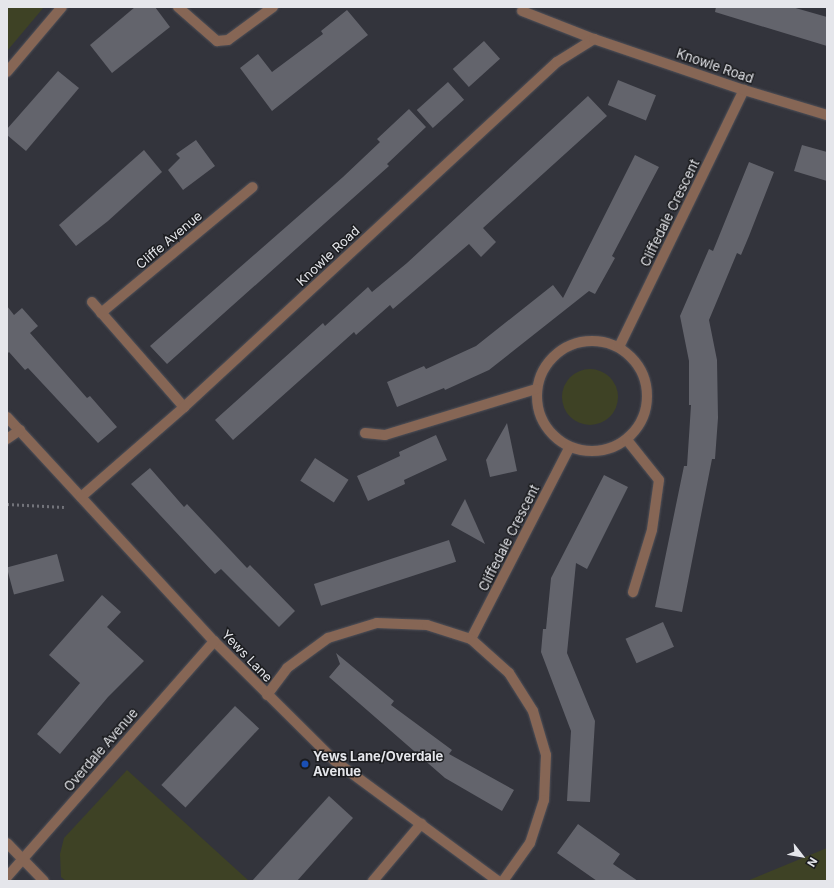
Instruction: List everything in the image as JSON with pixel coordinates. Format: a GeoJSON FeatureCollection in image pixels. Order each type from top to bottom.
{"type":"FeatureCollection","features":[{"type":"Feature","properties":{"kind":"street"},"geometry":{"type":"LineString","coordinates":[[7,72],[62,7]]}},
{"type":"Feature","properties":{"kind":"street"},"geometry":{"type":"LineString","coordinates":[[178,7],[217,41],[228,40],[273,7]]}},
{"type":"Feature","properties":{"kind":"street","name":"Knowle Road"},"geometry":{"type":"LineString","coordinates":[[522,11],[594,39],[744,90],[827,115]]}},
{"type":"Feature","properties":{"kind":"street","name":"Knowle Road"},"geometry":{"type":"LineString","coordinates":[[81,497],[184,406],[558,62],[594,39]]}},
{"type":"Feature","properties":{"kind":"street","name":"Cliffedale Crescent"},"geometry":{"type":"LineString","coordinates":[[619,347],[744,90]]}},
{"type":"Feature","properties":{"kind":"street","name":"Cliffe Avenue"},"geometry":{"type":"LineString","coordinates":[[101,313],[253,187]]}},
{"type":"Feature","properties":{"kind":"street"},"geometry":{"type":"LineString","coordinates":[[92,302],[184,406]]}},
{"type":"Feature","properties":{"kind":"street"},"geometry":{"type":"LineString","coordinates":[[584,341],[602,341],[619,347],[634,359],[644,375],[648,394],[645,413],[637,430],[627,440],[606,451],[587,452],[569,448],[554,438],[543,424],[537,407],[536,389],[542,372],[552,357],[567,347],[584,341]]}},
{"type":"Feature","properties":{"kind":"street"},"geometry":{"type":"LineString","coordinates":[[365,433],[385,435],[536,389]]}},
{"type":"Feature","properties":{"kind":"street","name":"Yews Lane"},"geometry":{"type":"LineString","coordinates":[[7,417],[214,641],[335,761],[498,881]]}},
{"type":"Feature","properties":{"kind":"street"},"geometry":{"type":"LineString","coordinates":[[7,439],[20,430]]}},
{"type":"Feature","properties":{"kind":"street"},"geometry":{"type":"LineString","coordinates":[[627,440],[659,480],[652,530],[633,592]]}},
{"type":"Feature","properties":{"kind":"street","name":"Cliffedale Crescent"},"geometry":{"type":"LineString","coordinates":[[471,639],[569,448]]}},
{"type":"Feature","properties":{"kind":"street"},"geometry":{"type":"LineString","coordinates":[[267,695],[287,668],[328,638],[376,623],[427,625],[471,639],[509,673],[533,711],[546,754],[544,800],[530,843],[503,881]]}},
{"type":"Feature","properties":{"kind":"street","name":"Overdale Avenue"},"geometry":{"type":"LineString","coordinates":[[7,877],[214,641]]}},
{"type":"Feature","properties":{"kind":"street"},"geometry":{"type":"LineString","coordinates":[[373,881],[421,824]]}},
{"type":"Feature","properties":{"kind":"street"},"geometry":{"type":"LineString","coordinates":[[7,843],[44,881]]}},
{"type":"Feature","properties":{"kind":"path"},"geometry":{"type":"LineString","coordinates":[[7,504],[91,508]]}},
{"type":"Feature","properties":{"kind":"green space"},"geometry":{"type":"Polygon","coordinates":[[[7,7],[44,7],[7,51],[7,7]]]}},
{"type":"Feature","properties":{"kind":"green space"},"geometry":{"type":"Polygon","coordinates":[[[585,369],[595,369],[610,377],[616,386],[618,397],[616,408],[610,417],[595,425],[585,425],[574,420],[567,413],[562,402],[562,392],[567,381],[574,374],[585,369]]]}},
{"type":"Feature","properties":{"kind":"green space"},"geometry":{"type":"Polygon","coordinates":[[[127,770],[249,881],[66,881],[61,877],[60,854],[64,838],[127,770]]]}},
{"type":"Feature","properties":{"kind":"green space"},"geometry":{"type":"Polygon","coordinates":[[[827,848],[827,881],[747,881],[827,848]]]}},
{"type":"Feature","properties":{"kind":"building"},"geometry":{"type":"Polygon","coordinates":[[[135,7],[155,7],[170,27],[112,73],[90,45],[135,7]]]}},
{"type":"Feature","properties":{"kind":"building"},"geometry":{"type":"Polygon","coordinates":[[[716,7],[792,7],[827,17],[827,46],[715,12],[716,7]]]}},
{"type":"Feature","properties":{"kind":"building"},"geometry":{"type":"Polygon","coordinates":[[[347,10],[368,35],[272,111],[240,68],[258,54],[272,72],[323,34],[321,31],[347,10]]]}},
{"type":"Feature","properties":{"kind":"building"},"geometry":{"type":"Polygon","coordinates":[[[484,41],[500,59],[469,87],[453,69],[484,41]]]}},
{"type":"Feature","properties":{"kind":"building"},"geometry":{"type":"Polygon","coordinates":[[[58,71],[79,88],[26,151],[7,135],[7,129],[58,71]]]}},
{"type":"Feature","properties":{"kind":"building"},"geometry":{"type":"Polygon","coordinates":[[[618,80],[656,95],[646,120],[608,105],[618,80]]]}},
{"type":"Feature","properties":{"kind":"building"},"geometry":{"type":"Polygon","coordinates":[[[448,82],[464,100],[433,128],[417,110],[448,82]]]}},
{"type":"Feature","properties":{"kind":"building"},"geometry":{"type":"Polygon","coordinates":[[[588,96],[607,116],[483,228],[496,242],[481,257],[469,244],[393,309],[390,305],[356,335],[354,332],[233,440],[215,420],[323,323],[325,326],[368,287],[372,292],[407,263],[588,96]]]}},
{"type":"Feature","properties":{"kind":"building"},"geometry":{"type":"Polygon","coordinates":[[[409,109],[426,127],[387,164],[389,166],[167,364],[150,346],[343,177],[380,142],[377,139],[409,109]]]}},
{"type":"Feature","properties":{"kind":"building"},"geometry":{"type":"Polygon","coordinates":[[[196,140],[215,166],[183,190],[168,170],[180,158],[176,154],[196,140]]]}},
{"type":"Feature","properties":{"kind":"building"},"geometry":{"type":"Polygon","coordinates":[[[802,145],[827,152],[827,181],[794,171],[802,145]]]}},
{"type":"Feature","properties":{"kind":"building"},"geometry":{"type":"Polygon","coordinates":[[[144,150],[162,172],[108,221],[76,246],[59,225],[144,150]]]}},
{"type":"Feature","properties":{"kind":"building"},"geometry":{"type":"Polygon","coordinates":[[[635,155],[659,167],[612,256],[615,258],[595,294],[589,291],[489,370],[445,390],[444,388],[397,407],[387,382],[424,366],[426,369],[476,346],[553,285],[563,298],[635,155]]]}},
{"type":"Feature","properties":{"kind":"building"},"geometry":{"type":"Polygon","coordinates":[[[749,162],[774,172],[741,255],[737,253],[709,320],[717,360],[718,418],[715,459],[712,459],[682,612],[655,607],[684,466],[687,466],[691,405],[689,405],[689,361],[680,316],[709,249],[713,251],[749,162]]]}},
{"type":"Feature","properties":{"kind":"building"},"geometry":{"type":"Polygon","coordinates":[[[7,306],[14,315],[22,308],[38,326],[30,333],[87,398],[90,396],[117,427],[98,443],[28,368],[25,370],[9,352],[7,354],[7,306]]]}},
{"type":"Feature","properties":{"kind":"building"},"geometry":{"type":"Polygon","coordinates":[[[507,423],[517,471],[490,477],[486,460],[507,423]]]}},
{"type":"Feature","properties":{"kind":"building"},"geometry":{"type":"Polygon","coordinates":[[[436,435],[447,460],[404,480],[405,484],[368,501],[357,476],[400,456],[399,452],[436,435]]]}},
{"type":"Feature","properties":{"kind":"building"},"geometry":{"type":"Polygon","coordinates":[[[315,458],[349,480],[334,502],[300,481],[315,458]]]}},
{"type":"Feature","properties":{"kind":"building"},"geometry":{"type":"Polygon","coordinates":[[[150,468],[184,507],[187,504],[247,568],[250,565],[295,611],[279,627],[221,569],[215,574],[131,484],[150,468]]]}},
{"type":"Feature","properties":{"kind":"building"},"geometry":{"type":"Polygon","coordinates":[[[604,475],[628,487],[587,569],[576,563],[567,653],[595,721],[590,802],[567,801],[571,731],[541,652],[543,629],[546,629],[551,578],[604,475]]]}},
{"type":"Feature","properties":{"kind":"building"},"geometry":{"type":"Polygon","coordinates":[[[465,499],[485,544],[451,525],[465,499]]]}},
{"type":"Feature","properties":{"kind":"building"},"geometry":{"type":"Polygon","coordinates":[[[449,540],[456,562],[321,606],[314,584],[449,540]]]}},
{"type":"Feature","properties":{"kind":"building"},"geometry":{"type":"Polygon","coordinates":[[[57,554],[64,581],[14,595],[7,567],[57,554]]]}},
{"type":"Feature","properties":{"kind":"building"},"geometry":{"type":"Polygon","coordinates":[[[102,595],[121,612],[107,627],[144,661],[108,697],[60,754],[37,734],[80,683],[49,655],[102,595]]]}},
{"type":"Feature","properties":{"kind":"building"},"geometry":{"type":"Polygon","coordinates":[[[663,622],[674,647],[637,663],[626,639],[663,622]]]}},
{"type":"Feature","properties":{"kind":"building"},"geometry":{"type":"Polygon","coordinates":[[[336,653],[394,701],[391,705],[452,750],[449,754],[514,790],[502,811],[445,778],[329,677],[340,664],[336,653]]]}},
{"type":"Feature","properties":{"kind":"building"},"geometry":{"type":"Polygon","coordinates":[[[235,706],[259,729],[185,807],[161,785],[235,706]]]}},
{"type":"Feature","properties":{"kind":"building"},"geometry":{"type":"Polygon","coordinates":[[[329,796],[353,818],[297,881],[252,881],[329,796]]]}},
{"type":"Feature","properties":{"kind":"building"},"geometry":{"type":"Polygon","coordinates":[[[578,824],[620,854],[613,864],[638,881],[597,881],[557,853],[578,824]]]}},
{"type":"Feature","properties":{"kind":"place","name":"Yews Lane/Overdale Avenue"},"geometry":{"type":"Point","coordinates":[305,764]}}]}
